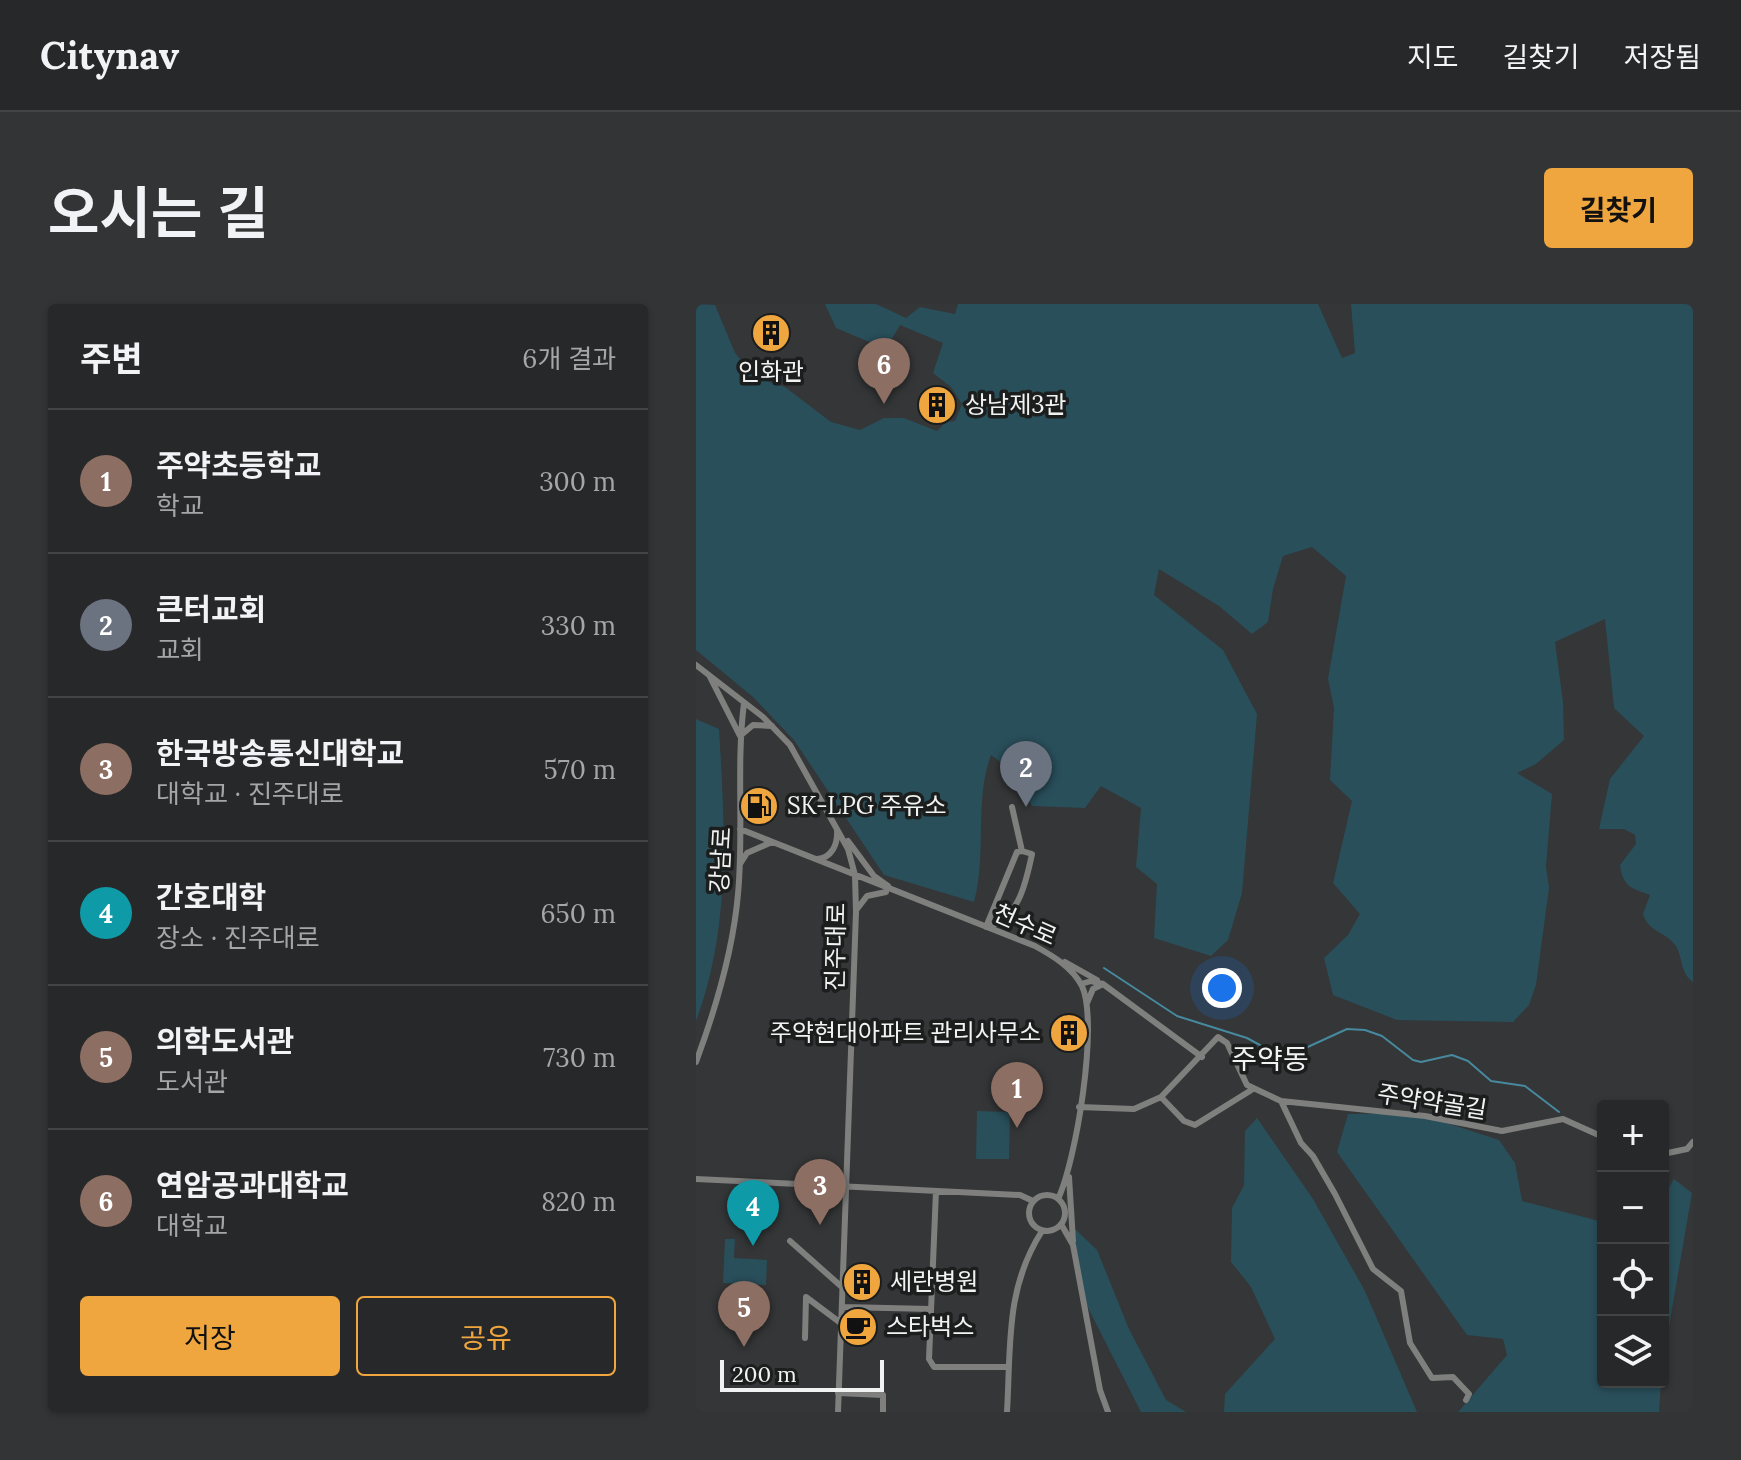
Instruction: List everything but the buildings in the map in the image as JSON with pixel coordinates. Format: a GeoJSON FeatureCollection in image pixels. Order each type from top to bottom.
{"type":"FeatureCollection","features":[{"type":"Feature","properties":{"kind":"street","name":"진주대로"},"geometry":{"type":"LineString","coordinates":[[696,665],[772,726],[790,745],[835,822],[855,875],[838,1412]]}},
{"type":"Feature","properties":{"kind":"street"},"geometry":{"type":"LineString","coordinates":[[708,674],[732,715],[740,736],[753,725],[772,726]]}},
{"type":"Feature","properties":{"kind":"street","name":"강남로"},"geometry":{"type":"LineString","coordinates":[[696,1062],[726,967],[740,864],[740,736],[744,703]]}},
{"type":"Feature","properties":{"kind":"street"},"geometry":{"type":"LineString","coordinates":[[1012,807],[1022,851]]}},
{"type":"Feature","properties":{"kind":"street"},"geometry":{"type":"LineString","coordinates":[[813,859],[826,857],[835,847],[838,832],[835,822]]}},
{"type":"Feature","properties":{"kind":"street"},"geometry":{"type":"LineString","coordinates":[[835,822],[874,876],[905,897]]}},
{"type":"Feature","properties":{"kind":"street","name":"천수로"},"geometry":{"type":"LineString","coordinates":[[740,829],[1035,946],[1062,962],[1081,984],[1090,1030],[1069,1176],[1058,1199]]}},
{"type":"Feature","properties":{"kind":"street"},"geometry":{"type":"LineString","coordinates":[[740,864],[747,853],[772,842]]}},
{"type":"Feature","properties":{"kind":"street"},"geometry":{"type":"LineString","coordinates":[[1017,852],[1032,854],[1016,906],[997,924],[986,927],[1017,852]]}},
{"type":"Feature","properties":{"kind":"street"},"geometry":{"type":"LineString","coordinates":[[856,912],[874,892],[905,897]]}},
{"type":"Feature","properties":{"kind":"street"},"geometry":{"type":"LineString","coordinates":[[1035,946],[1103,984],[1202,1057]]}},
{"type":"Feature","properties":{"kind":"street"},"geometry":{"type":"LineString","coordinates":[[1081,984],[1091,981],[1103,984]]}},
{"type":"Feature","properties":{"kind":"street"},"geometry":{"type":"LineString","coordinates":[[1087,1003],[1093,989],[1103,984]]}},
{"type":"Feature","properties":{"kind":"street"},"geometry":{"type":"LineString","coordinates":[[1079,1107],[1134,1109],[1161,1097],[1218,1037],[1227,1043],[1234,1064],[1253,1089],[1195,1125],[1184,1121],[1161,1097]]}},
{"type":"Feature","properties":{"kind":"street","name":"주약약골길"},"geometry":{"type":"LineString","coordinates":[[1253,1089],[1281,1101],[1425,1116],[1502,1131],[1563,1119],[1597,1134]]}},
{"type":"Feature","properties":{"kind":"street"},"geometry":{"type":"LineString","coordinates":[[1281,1101],[1301,1143],[1313,1156],[1335,1194],[1373,1269],[1401,1291],[1410,1343],[1424,1367],[1432,1378],[1453,1377],[1469,1394],[1466,1400]]}},
{"type":"Feature","properties":{"kind":"street"},"geometry":{"type":"LineString","coordinates":[[1669,1153],[1687,1149],[1693,1142]]}},
{"type":"Feature","properties":{"kind":"street"},"geometry":{"type":"LineString","coordinates":[[1069,1176],[1073,1245],[1100,1390],[1108,1412]]}},
{"type":"Feature","properties":{"kind":"street"},"geometry":{"type":"LineString","coordinates":[[696,1179],[1020,1195],[1033,1201]]}},
{"type":"Feature","properties":{"kind":"street"},"geometry":{"type":"LineString","coordinates":[[936,1191],[929,1359],[934,1367],[1009,1367]]}},
{"type":"Feature","properties":{"kind":"street"},"geometry":{"type":"LineString","coordinates":[[1061,1224],[1052,1231],[1042,1231],[1030,1221],[1029,1210],[1033,1201],[1042,1196],[1058,1199],[1064,1208],[1061,1224],[1073,1245]]}},
{"type":"Feature","properties":{"kind":"street"},"geometry":{"type":"LineString","coordinates":[[1007,1412],[1018,1277],[1042,1231]]}},
{"type":"Feature","properties":{"kind":"street"},"geometry":{"type":"LineString","coordinates":[[790,1241],[843,1288]]}},
{"type":"Feature","properties":{"kind":"street"},"geometry":{"type":"LineString","coordinates":[[805,1338],[806,1297],[842,1324]]}},
{"type":"Feature","properties":{"kind":"street"},"geometry":{"type":"LineString","coordinates":[[843,1307],[931,1309]]}},
{"type":"Feature","properties":{"kind":"street"},"geometry":{"type":"LineString","coordinates":[[838,1393],[883,1395],[883,1412]]}},
{"type":"Feature","properties":{"kind":"shaded area"},"geometry":{"type":"Polygon","coordinates":[[[696,304],[715,305],[735,353],[756,378],[785,387],[831,422],[860,430],[884,418],[904,418],[937,431],[946,422],[955,421],[962,404],[951,387],[933,373],[943,343],[900,325],[886,349],[836,328],[825,304],[876,304],[906,318],[920,307],[955,314],[958,304],[1318,304],[1342,358],[1355,353],[1351,304],[1693,304],[1693,982],[1686,974],[1676,946],[1653,929],[1643,914],[1650,895],[1633,888],[1623,878],[1620,865],[1636,844],[1635,835],[1624,829],[1599,829],[1610,779],[1644,736],[1614,708],[1605,619],[1555,642],[1563,702],[1564,740],[1536,764],[1517,773],[1552,794],[1546,866],[1549,888],[1536,985],[1529,1005],[1513,1022],[1397,1020],[1333,995],[1324,958],[1348,935],[1360,914],[1333,883],[1352,801],[1330,780],[1334,708],[1328,679],[1346,576],[1312,547],[1283,556],[1273,589],[1268,622],[1252,634],[1219,606],[1159,569],[1154,595],[1223,650],[1257,714],[1242,893],[1228,940],[1211,956],[1154,938],[1157,884],[1136,867],[1141,808],[1101,786],[1085,808],[1032,806],[1010,769],[991,755],[983,790],[980,865],[974,902],[884,875],[794,740],[753,697],[696,650],[696,304]]]}},
{"type":"Feature","properties":{"kind":"shaded area"},"geometry":{"type":"Polygon","coordinates":[[[696,719],[719,729],[724,840],[715,950],[696,1021],[696,719]]]}},
{"type":"Feature","properties":{"kind":"shaded area"},"geometry":{"type":"Polygon","coordinates":[[[977,1111],[1010,1112],[1009,1159],[976,1159],[977,1111]]]}},
{"type":"Feature","properties":{"kind":"shaded area"},"geometry":{"type":"Polygon","coordinates":[[[1416,1113],[1499,1140],[1515,1163],[1522,1201],[1597,1220],[1597,1388],[1661,1388],[1659,1412],[1458,1412],[1507,1355],[1503,1339],[1467,1335],[1337,1152],[1348,1114],[1416,1113]]]}},
{"type":"Feature","properties":{"kind":"shaded area"},"geometry":{"type":"Polygon","coordinates":[[[1257,1118],[1313,1199],[1365,1291],[1417,1412],[1224,1412],[1225,1394],[1275,1339],[1251,1287],[1231,1262],[1232,1208],[1244,1185],[1245,1131],[1257,1118]]]}},
{"type":"Feature","properties":{"kind":"shaded area"},"geometry":{"type":"Polygon","coordinates":[[[1674,1179],[1692,1193],[1669,1326],[1669,1244],[1669,1187],[1674,1179]]]}},
{"type":"Feature","properties":{"kind":"shaded area"},"geometry":{"type":"Polygon","coordinates":[[[1073,1227],[1097,1250],[1129,1329],[1166,1400],[1186,1412],[1141,1412],[1085,1302],[1073,1227]]]}},
{"type":"Feature","properties":{"kind":"shaded area"},"geometry":{"type":"Polygon","coordinates":[[[725,1239],[735,1239],[734,1258],[767,1260],[766,1285],[723,1283],[725,1239]]]}},
{"type":"Feature","properties":{"kind":"waterway"},"geometry":{"type":"LineString","coordinates":[[1104,968],[1177,1016],[1247,1038],[1278,1055],[1288,1056],[1347,1029],[1365,1030],[1382,1036],[1413,1060],[1421,1062],[1452,1055],[1468,1061],[1491,1081],[1525,1086],[1559,1112]]}},
{"type":"Feature","properties":{"kind":"place","name":"인화관"},"geometry":{"type":"Point","coordinates":[771,333]}},
{"type":"Feature","properties":{"kind":"place","name":"연암공과대학교"},"geometry":{"type":"Point","coordinates":[884,404]}},
{"type":"Feature","properties":{"kind":"place","name":"상남제3관"},"geometry":{"type":"Point","coordinates":[937,405]}},
{"type":"Feature","properties":{"kind":"place","name":"SK-LPG 주유소"},"geometry":{"type":"Point","coordinates":[759,806]}},
{"type":"Feature","properties":{"kind":"place","name":"큰터교회"},"geometry":{"type":"Point","coordinates":[1026,807]}},
{"type":"Feature","properties":{"kind":"place","name":"주약현대아파트 관리사무소"},"geometry":{"type":"Point","coordinates":[1069,1033]}},
{"type":"Feature","properties":{"kind":"place","name":"주약초등학교"},"geometry":{"type":"Point","coordinates":[1017,1128]}},
{"type":"Feature","properties":{"kind":"place","name":"한국방송통신대학교"},"geometry":{"type":"Point","coordinates":[820,1225]}},
{"type":"Feature","properties":{"kind":"place","name":"간호대학"},"geometry":{"type":"Point","coordinates":[753,1246]}},
{"type":"Feature","properties":{"kind":"place","name":"세란병원"},"geometry":{"type":"Point","coordinates":[862,1282]}},
{"type":"Feature","properties":{"kind":"place","name":"스타벅스"},"geometry":{"type":"Point","coordinates":[858,1327]}},
{"type":"Feature","properties":{"kind":"place","name":"의학도서관"},"geometry":{"type":"Point","coordinates":[744,1347]}},
{"type":"Feature","properties":{"kind":"district","name":"주약동"},"geometry":{"type":"Point","coordinates":[1270,1059]}}]}
